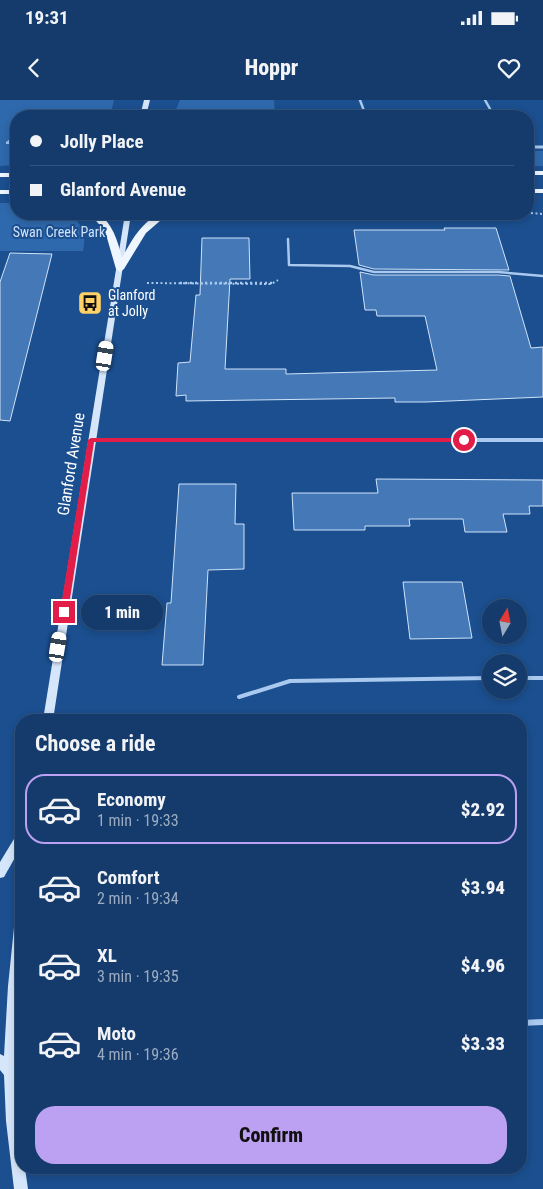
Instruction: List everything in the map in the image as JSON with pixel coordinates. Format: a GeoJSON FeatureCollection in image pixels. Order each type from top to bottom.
{"type":"FeatureCollection","features":[{"type":"Feature","properties":{"kind":"main road"},"geometry":{"type":"LineString","coordinates":[[101,220],[111,236],[120,269]]}},
{"type":"Feature","properties":{"kind":"main road","name":"Glanford Avenue"},"geometry":{"type":"LineString","coordinates":[[49,714],[127,220]]}},
{"type":"Feature","properties":{"kind":"main road"},"geometry":{"type":"LineString","coordinates":[[120,269],[140,235],[156,220]]}},
{"type":"Feature","properties":{"kind":"main road"},"geometry":{"type":"LineString","coordinates":[[0,873],[15,847]]}},
{"type":"Feature","properties":{"kind":"main road"},"geometry":{"type":"LineString","coordinates":[[15,979],[8,1068],[15,1156]]}},
{"type":"Feature","properties":{"kind":"main road"},"geometry":{"type":"LineString","coordinates":[[18,1174],[21,1189]]}},
{"type":"Feature","properties":{"kind":"street"},"geometry":{"type":"LineString","coordinates":[[91,440],[543,440]]}},
{"type":"Feature","properties":{"kind":"street"},"geometry":{"type":"LineString","coordinates":[[527,1023],[543,1022]]}},
{"type":"Feature","properties":{"kind":"lane"},"geometry":{"type":"LineString","coordinates":[[288,239],[289,265],[350,266],[374,272],[498,272],[543,276]]}},
{"type":"Feature","properties":{"kind":"lane"},"geometry":{"type":"LineString","coordinates":[[239,697],[290,681],[482,678]]}},
{"type":"Feature","properties":{"kind":"lane"},"geometry":{"type":"LineString","coordinates":[[527,678],[543,678]]}},
{"type":"Feature","properties":{"kind":"path"},"geometry":{"type":"LineString","coordinates":[[148,283],[271,284],[289,271],[289,265]]}},
{"type":"Feature","properties":{"kind":"green space"},"geometry":{"type":"Polygon","coordinates":[[[0,100],[114,100],[112,110],[10,110],[10,165],[0,166],[0,100]]]}},
{"type":"Feature","properties":{"kind":"green space"},"geometry":{"type":"Polygon","coordinates":[[[180,100],[274,100],[275,110],[176,110],[180,100]]]}},
{"type":"Feature","properties":{"kind":"green space"},"geometry":{"type":"Polygon","coordinates":[[[534,151],[543,151],[543,166],[534,166],[534,151]]]}},
{"type":"Feature","properties":{"kind":"green space","name":"Swan Creek Park"},"geometry":{"type":"Polygon","coordinates":[[[0,203],[10,203],[10,220],[75,220],[80,225],[84,235],[83,251],[0,251],[0,203]]]}},
{"type":"Feature","properties":{"kind":"building"},"geometry":{"type":"Polygon","coordinates":[[[444,228],[496,228],[509,270],[374,269],[359,265],[354,230],[445,230],[444,228]]]}},
{"type":"Feature","properties":{"kind":"building"},"geometry":{"type":"Polygon","coordinates":[[[202,238],[249,238],[250,279],[230,279],[225,369],[286,369],[286,374],[437,370],[425,316],[377,316],[376,310],[365,310],[360,272],[374,275],[510,276],[531,348],[543,347],[543,397],[426,402],[395,402],[395,398],[186,401],[186,395],[176,396],[178,363],[190,362],[196,295],[200,295],[202,238]]]}},
{"type":"Feature","properties":{"kind":"building"},"geometry":{"type":"Polygon","coordinates":[[[10,253],[52,254],[10,421],[0,420],[0,282],[10,253]]]}},
{"type":"Feature","properties":{"kind":"building"},"geometry":{"type":"Polygon","coordinates":[[[376,479],[543,480],[543,506],[529,506],[530,514],[503,514],[507,532],[465,532],[463,519],[409,519],[410,526],[365,526],[365,530],[294,530],[292,493],[378,493],[376,479]]]}},
{"type":"Feature","properties":{"kind":"building"},"geometry":{"type":"Polygon","coordinates":[[[179,484],[236,484],[235,524],[244,524],[244,569],[208,570],[203,665],[162,665],[167,603],[171,603],[179,484]]]}},
{"type":"Feature","properties":{"kind":"building"},"geometry":{"type":"Polygon","coordinates":[[[403,582],[462,582],[472,638],[410,639],[403,582]]]}},
{"type":"Feature","properties":{"kind":"place","name":"Glanford at Jolly"},"geometry":{"type":"Point","coordinates":[90,303]}},
{"type":"Feature","properties":{"kind":"route"},"geometry":{"type":"LineString","coordinates":[[64,612],[91,440],[464,440]]}}]}
